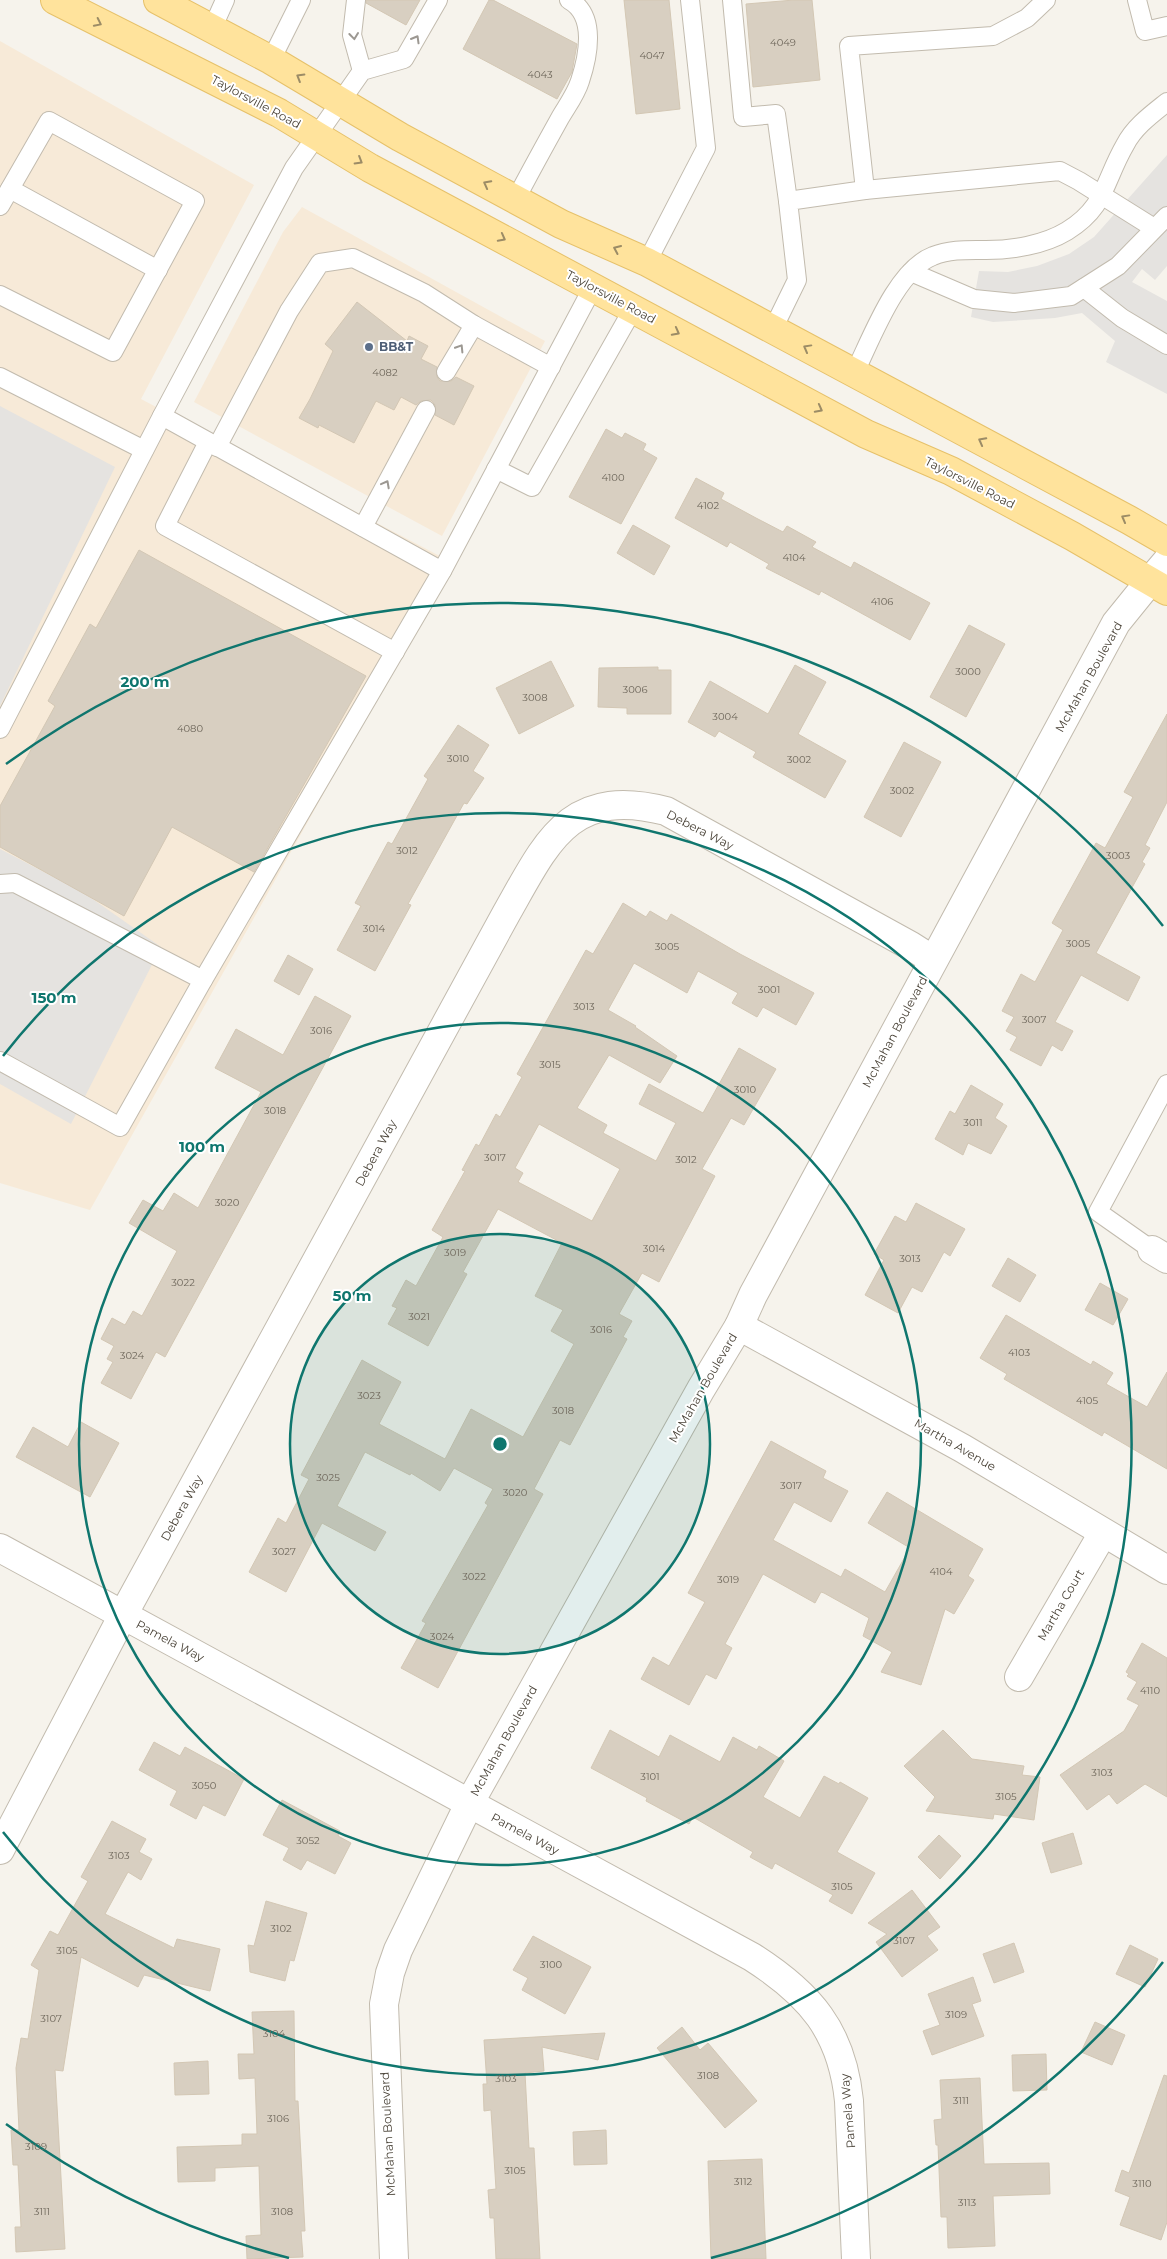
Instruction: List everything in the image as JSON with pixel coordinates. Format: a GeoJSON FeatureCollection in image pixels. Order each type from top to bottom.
{"type":"FeatureCollection","features":[{"type":"Feature","properties":{"kind":"main road","name":"Taylorsville Road"},"geometry":{"type":"LineString","coordinates":[[55,0],[279,113],[370,168],[866,434],[951,471],[1072,536],[1161,578]]}},
{"type":"Feature","properties":{"kind":"main road"},"geometry":{"type":"LineString","coordinates":[[158,0],[271,60],[400,137],[560,224],[647,262],[1167,542]]}},
{"type":"Feature","properties":{"kind":"street","name":"McMahan Boulevard"},"geometry":{"type":"LineString","coordinates":[[394,2259],[384,2004],[390,1973],[398,1950],[469,1804],[701,1389],[739,1326],[753,1294],[1116,623],[1161,578]]}},
{"type":"Feature","properties":{"kind":"street","name":"Debera Way"},"geometry":{"type":"LineString","coordinates":[[0,1850],[123,1616],[506,914],[538,858],[558,830],[574,818],[600,807],[629,804],[666,811],[885,931],[933,960]]}},
{"type":"Feature","properties":{"kind":"street","name":"Martha Avenue"},"geometry":{"type":"LineString","coordinates":[[739,1326],[962,1448],[1167,1570]]}},
{"type":"Feature","properties":{"kind":"street","name":"Martha Court"},"geometry":{"type":"LineString","coordinates":[[1019,1677],[1103,1533]]}},
{"type":"Feature","properties":{"kind":"street","name":"Pamela Way"},"geometry":{"type":"LineString","coordinates":[[0,1548],[752,1957],[786,1980],[819,2014],[832,2034],[847,2078],[856,2259]]}},
{"type":"Feature","properties":{"kind":"lane"},"geometry":{"type":"LineString","coordinates":[[212,28],[225,0]]}},
{"type":"Feature","properties":{"kind":"lane"},"geometry":{"type":"LineString","coordinates":[[271,60],[301,0]]}},
{"type":"Feature","properties":{"kind":"lane"},"geometry":{"type":"LineString","coordinates":[[356,0],[352,35],[362,70]]}},
{"type":"Feature","properties":{"kind":"lane"},"geometry":{"type":"LineString","coordinates":[[0,729],[144,450],[294,168],[341,103],[362,70],[404,58],[438,0]]}},
{"type":"Feature","properties":{"kind":"lane"},"geometry":{"type":"LineString","coordinates":[[516,199],[579,83],[587,56],[588,39],[583,15],[574,3],[569,0]]}},
{"type":"Feature","properties":{"kind":"lane"},"geometry":{"type":"LineString","coordinates":[[647,262],[706,148],[690,0]]}},
{"type":"Feature","properties":{"kind":"lane"},"geometry":{"type":"LineString","coordinates":[[732,0],[744,117],[776,114],[788,201],[797,280],[772,329]]}},
{"type":"Feature","properties":{"kind":"lane"},"geometry":{"type":"LineString","coordinates":[[865,190],[849,46],[993,36],[1026,18],[1046,0]]}},
{"type":"Feature","properties":{"kind":"lane"},"geometry":{"type":"LineString","coordinates":[[1137,0],[1145,31],[1167,26]]}},
{"type":"Feature","properties":{"kind":"lane"},"geometry":{"type":"LineString","coordinates":[[854,374],[882,317],[911,272],[932,256],[959,250],[994,250],[1032,245],[1066,232],[1087,215],[1103,196],[1125,143],[1143,122],[1167,102]]}},
{"type":"Feature","properties":{"kind":"lane"},"geometry":{"type":"LineString","coordinates":[[0,206],[49,121],[195,201],[113,352],[0,295]]}},
{"type":"Feature","properties":{"kind":"lane"},"geometry":{"type":"LineString","coordinates":[[788,201],[865,190],[1060,171],[1068,174],[1154,228]]}},
{"type":"Feature","properties":{"kind":"lane"},"geometry":{"type":"LineString","coordinates":[[10,189],[158,270]]}},
{"type":"Feature","properties":{"kind":"lane"},"geometry":{"type":"LineString","coordinates":[[911,272],[974,299],[1014,303],[1071,296],[1118,266],[1167,216]]}},
{"type":"Feature","properties":{"kind":"lane"},"geometry":{"type":"LineString","coordinates":[[395,652],[165,526],[289,311],[320,263],[353,258],[424,293],[474,324],[551,367]]}},
{"type":"Feature","properties":{"kind":"lane"},"geometry":{"type":"LineString","coordinates":[[0,1061],[120,1127],[203,980],[442,571],[593,287]]}},
{"type":"Feature","properties":{"kind":"lane"},"geometry":{"type":"LineString","coordinates":[[1084,288],[1122,318],[1167,345]]}},
{"type":"Feature","properties":{"kind":"lane"},"geometry":{"type":"LineString","coordinates":[[496,469],[532,487],[634,309]]}},
{"type":"Feature","properties":{"kind":"lane"},"geometry":{"type":"LineString","coordinates":[[446,372],[474,324]]}},
{"type":"Feature","properties":{"kind":"lane"},"geometry":{"type":"LineString","coordinates":[[0,377],[144,450]]}},
{"type":"Feature","properties":{"kind":"lane"},"geometry":{"type":"LineString","coordinates":[[363,527],[426,410]]}},
{"type":"Feature","properties":{"kind":"lane"},"geometry":{"type":"LineString","coordinates":[[162,416],[442,571]]}},
{"type":"Feature","properties":{"kind":"lane"},"geometry":{"type":"LineString","coordinates":[[0,884],[15,883],[203,980]]}},
{"type":"Feature","properties":{"kind":"lane"},"geometry":{"type":"LineString","coordinates":[[1159,1254],[1098,1212],[1167,1084]]}},
{"type":"Feature","properties":{"kind":"shaded area"},"geometry":{"type":"Polygon","coordinates":[[[0,41],[254,185],[141,399],[453,563],[90,1210],[0,1183],[0,41]]]}},
{"type":"Feature","properties":{"kind":"shaded area"},"geometry":{"type":"Polygon","coordinates":[[[1167,155],[1167,266],[1155,280],[1142,269],[1132,282],[1167,301],[1167,394],[1106,362],[1115,341],[1082,313],[1055,318],[993,322],[971,317],[979,271],[1008,272],[1037,266],[1069,254],[1094,237],[1167,155]]]}},
{"type":"Feature","properties":{"kind":"shaded area"},"geometry":{"type":"Polygon","coordinates":[[[302,207],[545,341],[442,536],[194,402],[283,232],[302,207]]]}},
{"type":"Feature","properties":{"kind":"shaded area"},"geometry":{"type":"Polygon","coordinates":[[[0,406],[115,467],[0,706],[0,406]]]}},
{"type":"Feature","properties":{"kind":"shaded area"},"geometry":{"type":"Polygon","coordinates":[[[0,849],[84,893],[161,947],[71,1124],[0,1084],[0,849]]]}},
{"type":"Feature","properties":{"kind":"building"},"geometry":{"type":"Polygon","coordinates":[[[366,0],[420,0],[406,25],[366,3],[366,0]]]}},
{"type":"Feature","properties":{"kind":"building"},"geometry":{"type":"Polygon","coordinates":[[[489,0],[493,0],[577,44],[572,72],[557,99],[463,49],[489,0]]]}},
{"type":"Feature","properties":{"kind":"building"},"geometry":{"type":"Polygon","coordinates":[[[624,0],[669,0],[680,109],[636,114],[624,0]]]}},
{"type":"Feature","properties":{"kind":"building"},"geometry":{"type":"Polygon","coordinates":[[[812,0],[820,80],[753,87],[746,4],[812,0]]]}},
{"type":"Feature","properties":{"kind":"building"},"geometry":{"type":"Polygon","coordinates":[[[357,302],[407,341],[409,336],[428,346],[421,359],[437,367],[437,377],[440,381],[451,381],[456,377],[474,386],[454,425],[435,415],[435,405],[431,400],[421,401],[416,405],[401,397],[394,410],[376,401],[354,443],[319,425],[318,428],[299,418],[333,351],[325,344],[357,302]]]}},
{"type":"Feature","properties":{"kind":"building"},"geometry":{"type":"Polygon","coordinates":[[[606,429],[622,438],[625,433],[646,444],[643,450],[657,458],[621,524],[569,497],[606,429]]]}},
{"type":"Feature","properties":{"kind":"building"},"geometry":{"type":"Polygon","coordinates":[[[696,478],[724,493],[721,499],[756,518],[783,532],[787,526],[816,542],[812,547],[851,568],[854,562],[930,603],[910,640],[821,591],[819,595],[766,568],[769,564],[730,542],[727,547],[675,518],[696,478]]]}},
{"type":"Feature","properties":{"kind":"building"},"geometry":{"type":"Polygon","coordinates":[[[633,525],[670,546],[654,575],[617,553],[633,525]]]}},
{"type":"Feature","properties":{"kind":"building"},"geometry":{"type":"Polygon","coordinates":[[[139,550],[366,676],[254,872],[172,827],[124,916],[0,847],[0,806],[55,706],[48,701],[90,624],[96,628],[139,550]]]}},
{"type":"Feature","properties":{"kind":"building"},"geometry":{"type":"Polygon","coordinates":[[[969,625],[1005,644],[966,717],[930,697],[969,625]]]}},
{"type":"Feature","properties":{"kind":"building"},"geometry":{"type":"Polygon","coordinates":[[[551,661],[574,706],[519,734],[496,688],[551,661]]]}},
{"type":"Feature","properties":{"kind":"building"},"geometry":{"type":"Polygon","coordinates":[[[795,665],[826,682],[798,734],[846,761],[825,798],[753,757],[756,752],[719,731],[715,737],[688,722],[710,681],[768,714],[795,665]]]}},
{"type":"Feature","properties":{"kind":"building"},"geometry":{"type":"Polygon","coordinates":[[[658,667],[658,670],[671,670],[671,714],[627,714],[627,708],[598,707],[599,668],[658,667]]]}},
{"type":"Feature","properties":{"kind":"building"},"geometry":{"type":"Polygon","coordinates":[[[1167,714],[1167,802],[1145,845],[1150,848],[1142,862],[1145,864],[1096,953],[1140,977],[1128,1001],[1081,975],[1055,1022],[1073,1031],[1062,1051],[1052,1045],[1041,1066],[1010,1050],[1017,1037],[1006,1031],[1014,1017],[1002,1011],[1021,974],[1035,982],[1063,930],[1052,923],[1096,843],[1105,848],[1133,797],[1124,792],[1167,714]]]}},
{"type":"Feature","properties":{"kind":"building"},"geometry":{"type":"Polygon","coordinates":[[[458,725],[489,745],[473,771],[484,778],[467,804],[464,803],[408,904],[411,905],[375,971],[337,950],[361,906],[355,903],[388,842],[392,844],[428,779],[424,776],[458,725]]]}},
{"type":"Feature","properties":{"kind":"building"},"geometry":{"type":"Polygon","coordinates":[[[904,742],[941,762],[901,837],[864,817],[904,742]]]}},
{"type":"Feature","properties":{"kind":"building"},"geometry":{"type":"Polygon","coordinates":[[[623,903],[646,917],[650,911],[667,921],[671,914],[740,954],[814,993],[796,1025],[763,1007],[757,1017],[732,1003],[738,993],[698,971],[687,993],[634,963],[608,1010],[636,1026],[677,1056],[660,1083],[609,1055],[577,1108],[607,1125],[603,1133],[656,1161],[676,1123],[639,1104],[649,1084],[703,1113],[739,1048],[776,1069],[744,1125],[731,1118],[702,1169],[715,1176],[659,1282],[642,1273],[619,1314],[632,1321],[623,1337],[627,1339],[570,1445],[560,1440],[534,1489],[543,1494],[438,1688],[401,1668],[426,1623],[422,1621],[488,1505],[485,1503],[493,1489],[454,1468],[440,1491],[411,1473],[410,1475],[365,1452],[337,1506],[386,1532],[375,1551],[322,1523],[286,1592],[249,1572],[278,1518],[286,1523],[309,1479],[301,1475],[362,1360],[401,1382],[379,1424],[445,1459],[471,1409],[523,1437],[574,1344],[551,1331],[563,1310],[535,1296],[562,1243],[498,1209],[463,1272],[467,1274],[428,1346],[388,1324],[397,1308],[392,1306],[406,1280],[416,1286],[443,1237],[432,1230],[465,1171],[462,1170],[476,1144],[479,1146],[496,1114],[500,1117],[522,1077],[517,1074],[586,950],[593,954],[623,903]],[[539,1124],[515,1168],[523,1173],[518,1182],[592,1221],[620,1169],[539,1124]]]}},
{"type":"Feature","properties":{"kind":"building"},"geometry":{"type":"Polygon","coordinates":[[[288,955],[313,969],[299,995],[274,981],[288,955]]]}},
{"type":"Feature","properties":{"kind":"building"},"geometry":{"type":"Polygon","coordinates":[[[315,996],[351,1016],[165,1357],[156,1352],[131,1399],[101,1383],[113,1362],[107,1359],[114,1346],[101,1339],[112,1318],[125,1325],[133,1311],[142,1316],[177,1251],[129,1223],[143,1200],[163,1211],[174,1193],[198,1208],[261,1092],[215,1068],[236,1029],[283,1055],[315,996]]]}},
{"type":"Feature","properties":{"kind":"building"},"geometry":{"type":"Polygon","coordinates":[[[971,1085],[1003,1104],[995,1118],[1007,1126],[991,1154],[968,1143],[963,1155],[935,1139],[950,1111],[955,1114],[971,1085]]]}},
{"type":"Feature","properties":{"kind":"building"},"geometry":{"type":"Polygon","coordinates":[[[916,1203],[965,1229],[950,1256],[944,1252],[922,1292],[912,1287],[898,1313],[865,1295],[884,1260],[874,1254],[895,1216],[906,1222],[916,1203]]]}},
{"type":"Feature","properties":{"kind":"building"},"geometry":{"type":"Polygon","coordinates":[[[1008,1258],[1036,1275],[1020,1302],[992,1286],[1008,1258]]]}},
{"type":"Feature","properties":{"kind":"building"},"geometry":{"type":"Polygon","coordinates":[[[1100,1283],[1128,1299],[1113,1325],[1085,1310],[1100,1283]]]}},
{"type":"Feature","properties":{"kind":"building"},"geometry":{"type":"Polygon","coordinates":[[[1006,1315],[1091,1365],[1093,1361],[1113,1373],[1106,1384],[1147,1407],[1167,1372],[1167,1469],[1104,1432],[1102,1436],[1004,1379],[1007,1374],[980,1358],[1006,1315]]]}},
{"type":"Feature","properties":{"kind":"building"},"geometry":{"type":"Polygon","coordinates":[[[81,1422],[119,1443],[90,1497],[16,1457],[33,1427],[68,1447],[81,1422]]]}},
{"type":"Feature","properties":{"kind":"building"},"geometry":{"type":"Polygon","coordinates":[[[771,1441],[826,1471],[823,1478],[848,1491],[831,1522],[794,1502],[773,1540],[841,1577],[845,1569],[885,1592],[910,1548],[868,1523],[887,1492],[983,1549],[968,1576],[974,1580],[954,1614],[945,1609],[921,1685],[881,1672],[892,1652],[863,1636],[869,1618],[821,1592],[815,1603],[763,1574],[725,1644],[732,1648],[716,1679],[706,1674],[689,1705],[641,1679],[653,1657],[669,1666],[705,1602],[688,1593],[771,1441]]]}},
{"type":"Feature","properties":{"kind":"building"},"geometry":{"type":"Polygon","coordinates":[[[1142,1643],[1167,1658],[1167,1797],[1145,1784],[1117,1804],[1109,1794],[1087,1810],[1060,1775],[1124,1731],[1139,1705],[1127,1699],[1137,1682],[1127,1676],[1129,1674],[1126,1672],[1142,1643]]]}},
{"type":"Feature","properties":{"kind":"building"},"geometry":{"type":"Polygon","coordinates":[[[610,1730],[659,1757],[670,1735],[720,1762],[733,1737],[757,1750],[759,1746],[784,1761],[763,1797],[800,1818],[824,1776],[839,1784],[840,1782],[868,1798],[837,1852],[875,1873],[852,1914],[829,1901],[833,1895],[775,1863],[772,1869],[750,1857],[753,1852],[693,1817],[689,1824],[646,1801],[647,1798],[591,1768],[610,1730]]]}},
{"type":"Feature","properties":{"kind":"building"},"geometry":{"type":"Polygon","coordinates":[[[943,1730],[972,1759],[1024,1766],[1022,1775],[1040,1777],[1034,1820],[994,1814],[993,1819],[926,1811],[935,1797],[904,1766],[943,1730]]]}},
{"type":"Feature","properties":{"kind":"building"},"geometry":{"type":"Polygon","coordinates":[[[154,1742],[180,1756],[185,1747],[244,1779],[225,1816],[203,1805],[196,1819],[170,1805],[177,1791],[139,1770],[154,1742]]]}},
{"type":"Feature","properties":{"kind":"building"},"geometry":{"type":"Polygon","coordinates":[[[282,1800],[340,1831],[338,1836],[351,1843],[335,1874],[307,1860],[301,1870],[283,1860],[289,1848],[263,1835],[282,1800]]]}},
{"type":"Feature","properties":{"kind":"building"},"geometry":{"type":"Polygon","coordinates":[[[112,1821],[146,1839],[139,1852],[152,1859],[141,1880],[128,1872],[105,1914],[174,1948],[177,1939],[220,1949],[210,1991],[144,1975],[138,1987],[81,1957],[63,2071],[55,2070],[65,2249],[16,2252],[15,2227],[21,2227],[18,2165],[13,2165],[11,2130],[19,2130],[16,2068],[21,2038],[28,2039],[39,1970],[31,1965],[50,1931],[58,1935],[88,1881],[81,1877],[112,1821]]]}},
{"type":"Feature","properties":{"kind":"building"},"geometry":{"type":"Polygon","coordinates":[[[1073,1833],[1082,1864],[1051,1873],[1042,1843],[1073,1833]]]}},
{"type":"Feature","properties":{"kind":"building"},"geometry":{"type":"Polygon","coordinates":[[[939,1835],[961,1856],[940,1879],[918,1857],[939,1835]]]}},
{"type":"Feature","properties":{"kind":"building"},"geometry":{"type":"Polygon","coordinates":[[[912,1890],[940,1927],[927,1936],[938,1950],[902,1977],[876,1942],[887,1934],[868,1923],[912,1890]]]}},
{"type":"Feature","properties":{"kind":"building"},"geometry":{"type":"Polygon","coordinates":[[[266,1901],[307,1913],[294,1961],[290,1960],[285,1981],[250,1972],[248,1945],[254,1946],[266,1901]]]}},
{"type":"Feature","properties":{"kind":"building"},"geometry":{"type":"Polygon","coordinates":[[[533,1936],[591,1967],[565,2014],[522,1990],[528,1978],[513,1970],[533,1936]]]}},
{"type":"Feature","properties":{"kind":"building"},"geometry":{"type":"Polygon","coordinates":[[[1014,1943],[1024,1972],[994,1983],[983,1954],[1014,1943]]]}},
{"type":"Feature","properties":{"kind":"building"},"geometry":{"type":"Polygon","coordinates":[[[1130,1945],[1158,1959],[1145,1987],[1116,1974],[1130,1945]]]}},
{"type":"Feature","properties":{"kind":"building"},"geometry":{"type":"Polygon","coordinates":[[[973,1977],[981,2001],[972,2004],[984,2036],[932,2055],[923,2031],[940,2025],[928,1994],[973,1977]]]}},
{"type":"Feature","properties":{"kind":"building"},"geometry":{"type":"Polygon","coordinates":[[[294,2011],[295,2101],[298,2101],[305,2231],[301,2231],[303,2257],[247,2259],[246,2236],[261,2235],[259,2166],[215,2168],[215,2181],[178,2182],[177,2147],[242,2145],[242,2134],[257,2134],[255,2078],[239,2079],[238,2054],[254,2054],[252,2012],[294,2011]]]}},
{"type":"Feature","properties":{"kind":"building"},"geometry":{"type":"Polygon","coordinates":[[[1095,2022],[1125,2035],[1112,2065],[1081,2052],[1095,2022]]]}},
{"type":"Feature","properties":{"kind":"building"},"geometry":{"type":"Polygon","coordinates":[[[682,2027],[700,2050],[708,2043],[757,2101],[725,2128],[657,2048],[682,2027]]]}},
{"type":"Feature","properties":{"kind":"building"},"geometry":{"type":"Polygon","coordinates":[[[605,2033],[598,2060],[542,2047],[544,2071],[525,2073],[529,2148],[534,2148],[540,2259],[496,2259],[494,2218],[490,2218],[488,2190],[496,2189],[491,2110],[484,2111],[483,2084],[487,2084],[484,2040],[605,2033]]]}},
{"type":"Feature","properties":{"kind":"building"},"geometry":{"type":"Polygon","coordinates":[[[1046,2054],[1047,2090],[1013,2091],[1012,2055],[1046,2054]]]}},
{"type":"Feature","properties":{"kind":"building"},"geometry":{"type":"Polygon","coordinates":[[[208,2061],[209,2094],[175,2095],[174,2063],[208,2061]]]}},
{"type":"Feature","properties":{"kind":"building"},"geometry":{"type":"Polygon","coordinates":[[[1164,2075],[1167,2076],[1167,2222],[1161,2240],[1120,2225],[1130,2197],[1115,2191],[1122,2170],[1129,2173],[1164,2075]]]}},
{"type":"Feature","properties":{"kind":"building"},"geometry":{"type":"Polygon","coordinates":[[[980,2078],[984,2164],[1049,2163],[1050,2194],[993,2196],[995,2246],[948,2248],[947,2217],[941,2217],[938,2145],[936,2145],[934,2120],[942,2119],[940,2080],[980,2078]]]}},
{"type":"Feature","properties":{"kind":"building"},"geometry":{"type":"Polygon","coordinates":[[[606,2130],[607,2164],[574,2165],[573,2132],[606,2130]]]}},
{"type":"Feature","properties":{"kind":"building"},"geometry":{"type":"Polygon","coordinates":[[[762,2159],[766,2259],[711,2259],[708,2161],[762,2159]]]}},
{"type":"Feature","properties":{"kind":"place","name":"BB&T"},"geometry":{"type":"Point","coordinates":[369,347]}}]}
